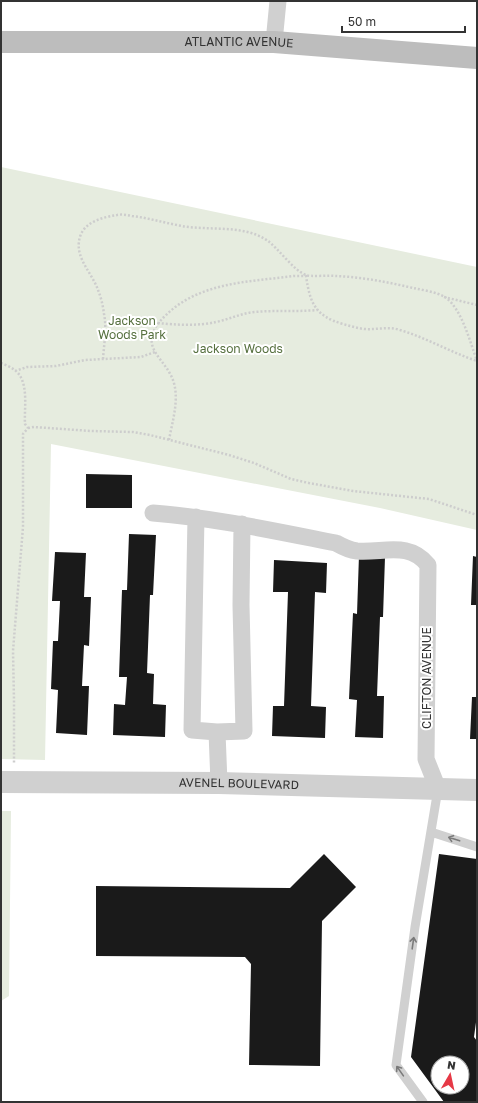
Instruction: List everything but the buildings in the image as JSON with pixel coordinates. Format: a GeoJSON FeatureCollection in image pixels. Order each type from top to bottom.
{"type":"FeatureCollection","features":[{"type":"Feature","properties":{"kind":"main road","name":"ATLANTIC AVENUE"},"geometry":{"type":"LineString","coordinates":[[1,42],[274,42],[477,58]]}},
{"type":"Feature","properties":{"kind":"street"},"geometry":{"type":"LineString","coordinates":[[274,42],[278,1]]}},
{"type":"Feature","properties":{"kind":"street"},"geometry":{"type":"LineString","coordinates":[[153,513],[196,517],[242,524],[244,730],[218,732],[192,730],[196,517]]}},
{"type":"Feature","properties":{"kind":"street","name":"CLIFTON AVENUE"},"geometry":{"type":"LineString","coordinates":[[242,524],[336,543],[348,549],[357,551],[402,550],[412,552],[421,557],[428,566],[426,759],[438,789]]}},
{"type":"Feature","properties":{"kind":"street"},"geometry":{"type":"LineString","coordinates":[[218,732],[219,783]]}},
{"type":"Feature","properties":{"kind":"street","name":"AVENEL BOULEVARD"},"geometry":{"type":"LineString","coordinates":[[7,782],[219,783],[477,790]]}},
{"type":"Feature","properties":{"kind":"lane"},"geometry":{"type":"LineString","coordinates":[[423,1102],[396,1065],[438,789]]}},
{"type":"Feature","properties":{"kind":"lane"},"geometry":{"type":"LineString","coordinates":[[431,832],[477,847]]}},
{"type":"Feature","properties":{"kind":"path"},"geometry":{"type":"LineString","coordinates":[[103,359],[105,335],[104,315],[98,289],[81,260],[81,234],[90,224],[103,218],[118,214],[149,218],[182,226],[208,229],[229,229],[248,232],[268,241],[294,267],[306,276],[310,297],[317,310],[324,317],[364,329],[388,328],[409,333],[456,354],[477,361],[462,322],[454,307],[444,297]]}},
{"type":"Feature","properties":{"kind":"path"},"geometry":{"type":"LineString","coordinates":[[169,440],[176,391],[170,373],[155,352],[152,343],[153,333],[158,323],[172,308],[202,291],[233,284],[294,276],[335,276],[375,279],[477,305]]}},
{"type":"Feature","properties":{"kind":"path"},"geometry":{"type":"LineString","coordinates":[[158,323],[171,325],[205,323],[216,322],[242,314],[255,312],[317,310]]}},
{"type":"Feature","properties":{"kind":"path"},"geometry":{"type":"LineString","coordinates":[[15,371],[26,367],[56,366],[85,360],[141,357],[155,352]]}},
{"type":"Feature","properties":{"kind":"path"},"geometry":{"type":"LineString","coordinates":[[1,363],[18,373],[23,382],[25,392],[25,424],[28,428]]}},
{"type":"Feature","properties":{"kind":"path"},"geometry":{"type":"LineString","coordinates":[[7,782],[14,700],[12,651],[23,527],[23,434],[28,428],[34,427],[133,432],[229,455],[254,463],[291,479],[347,490],[429,499],[477,515]]}},
{"type":"Feature","properties":{"kind":"green space","name":"Jackson Woods"},"geometry":{"type":"Polygon","coordinates":[[[1,167],[477,267],[477,530],[380,508],[51,444],[45,760],[1,759],[1,167]]]}},
{"type":"Feature","properties":{"kind":"green space"},"geometry":{"type":"Polygon","coordinates":[[[1,811],[11,811],[9,996],[1,1001],[1,811]]]}},
{"type":"Feature","properties":{"kind":"park label","name":"Jackson Woods Park"},"geometry":{"type":"Point","coordinates":[132,328]}}]}
